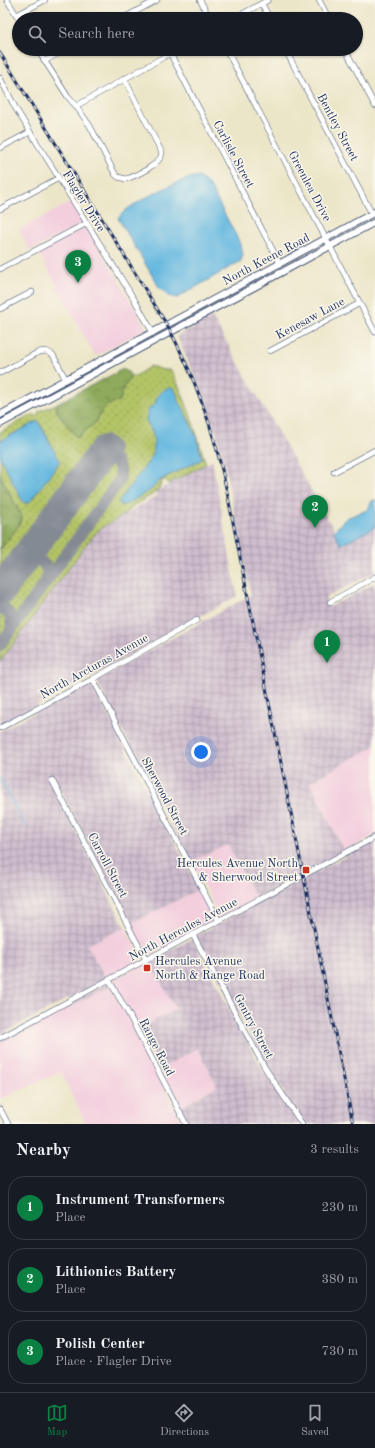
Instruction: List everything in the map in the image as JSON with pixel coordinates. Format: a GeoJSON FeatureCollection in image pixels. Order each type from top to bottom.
{"type":"FeatureCollection","features":[{"type":"Feature","properties":{"kind":"main road","name":"North Keene Road"},"geometry":{"type":"LineString","coordinates":[[0,415],[374,213]]}},
{"type":"Feature","properties":{"kind":"main road","name":"North Keene Road"},"geometry":{"type":"LineString","coordinates":[[0,424],[172,333],[375,222]]}},
{"type":"Feature","properties":{"kind":"street"},"geometry":{"type":"LineString","coordinates":[[7,0],[15,12]]}},
{"type":"Feature","properties":{"kind":"street"},"geometry":{"type":"LineString","coordinates":[[26,12],[45,0]]}},
{"type":"Feature","properties":{"kind":"street"},"geometry":{"type":"LineString","coordinates":[[135,12],[157,0]]}},
{"type":"Feature","properties":{"kind":"street"},"geometry":{"type":"LineString","coordinates":[[200,0],[206,12]]}},
{"type":"Feature","properties":{"kind":"street"},"geometry":{"type":"LineString","coordinates":[[247,12],[268,0]]}},
{"type":"Feature","properties":{"kind":"street"},"geometry":{"type":"LineString","coordinates":[[319,0],[325,12]]}},
{"type":"Feature","properties":{"kind":"street"},"geometry":{"type":"LineString","coordinates":[[262,4],[266,12]]}},
{"type":"Feature","properties":{"kind":"street"},"geometry":{"type":"LineString","coordinates":[[42,56],[68,97],[90,126],[118,177],[122,179],[130,178],[156,164],[162,157],[161,149],[124,78]]}},
{"type":"Feature","properties":{"kind":"street"},"geometry":{"type":"LineString","coordinates":[[45,61],[54,56]]}},
{"type":"Feature","properties":{"kind":"street"},"geometry":{"type":"LineString","coordinates":[[76,106],[164,56]]}},
{"type":"Feature","properties":{"kind":"street","name":"Carlisle Street"},"geometry":{"type":"LineString","coordinates":[[172,56],[280,264]]}},
{"type":"Feature","properties":{"kind":"street","name":"Greenlea Drive"},"geometry":{"type":"LineString","coordinates":[[230,56],[375,332]]}},
{"type":"Feature","properties":{"kind":"street","name":"Bentley Street"},"geometry":{"type":"LineString","coordinates":[[290,56],[374,213]]}},
{"type":"Feature","properties":{"kind":"street"},"geometry":{"type":"LineString","coordinates":[[349,56],[375,106]]}},
{"type":"Feature","properties":{"kind":"street","name":"Flagler Drive"},"geometry":{"type":"LineString","coordinates":[[0,78],[2,85],[16,110],[134,299],[153,333]]}},
{"type":"Feature","properties":{"kind":"street"},"geometry":{"type":"LineString","coordinates":[[0,148],[30,132]]}},
{"type":"Feature","properties":{"kind":"street"},"geometry":{"type":"LineString","coordinates":[[0,209],[59,178]]}},
{"type":"Feature","properties":{"kind":"street"},"geometry":{"type":"LineString","coordinates":[[0,270],[87,223]]}},
{"type":"Feature","properties":{"kind":"street"},"geometry":{"type":"LineString","coordinates":[[0,309],[32,292]]}},
{"type":"Feature","properties":{"kind":"street","name":"Kenesaw Lane"},"geometry":{"type":"LineString","coordinates":[[270,352],[360,303]]}},
{"type":"Feature","properties":{"kind":"street"},"geometry":{"type":"LineString","coordinates":[[0,373],[39,352],[46,351],[53,355],[66,380]]}},
{"type":"Feature","properties":{"kind":"street"},"geometry":{"type":"LineString","coordinates":[[334,472],[375,450]]}},
{"type":"Feature","properties":{"kind":"street"},"geometry":{"type":"LineString","coordinates":[[330,602],[375,577]]}},
{"type":"Feature","properties":{"kind":"street","name":"North Arcturas Avenue"},"geometry":{"type":"LineString","coordinates":[[0,728],[92,680],[197,620]]}},
{"type":"Feature","properties":{"kind":"street","name":"Sherwood Street"},"geometry":{"type":"LineString","coordinates":[[92,680],[219,921]]}},
{"type":"Feature","properties":{"kind":"street","name":"Carroll Street"},"geometry":{"type":"LineString","coordinates":[[52,780],[146,960]]}},
{"type":"Feature","properties":{"kind":"street","name":"North Hercules Avenue"},"geometry":{"type":"LineString","coordinates":[[0,1038],[375,837]]}},
{"type":"Feature","properties":{"kind":"street","name":"Gentry Street"},"geometry":{"type":"LineString","coordinates":[[193,935],[265,1068],[302,1124]]}},
{"type":"Feature","properties":{"kind":"street","name":"Range Road"},"geometry":{"type":"LineString","coordinates":[[109,980],[128,1012],[186,1124]]}},
{"type":"Feature","properties":{"kind":"street"},"geometry":{"type":"LineString","coordinates":[[0,1109],[8,1124]]}},
{"type":"Feature","properties":{"kind":"shaded area"},"geometry":{"type":"Polygon","coordinates":[[[71,202],[84,223],[30,251],[19,230],[71,202]]]}},
{"type":"Feature","properties":{"kind":"shaded area"},"geometry":{"type":"Polygon","coordinates":[[[86,227],[146,329],[95,356],[38,252],[86,227]]]}},
{"type":"Feature","properties":{"kind":"shaded area"},"geometry":{"type":"Polygon","coordinates":[[[212,317],[337,535],[341,545],[375,527],[375,572],[325,598],[330,607],[375,583],[375,746],[310,782],[344,852],[256,898],[228,845],[192,861],[195,870],[96,680],[251,595],[226,471],[216,433],[201,391],[177,336],[212,317]]]}},
{"type":"Feature","properties":{"kind":"shaded area"},"geometry":{"type":"Polygon","coordinates":[[[212,461],[237,596],[0,726],[0,662],[88,542],[101,528],[157,496],[155,492],[212,461]]]}},
{"type":"Feature","properties":{"kind":"shaded area"},"geometry":{"type":"Polygon","coordinates":[[[91,683],[199,889],[130,924],[54,777],[49,779],[125,927],[87,945],[106,979],[0,1035],[0,731],[91,683]]]}},
{"type":"Feature","properties":{"kind":"shaded area"},"geometry":{"type":"Polygon","coordinates":[[[375,746],[375,835],[344,852],[310,782],[375,746]]]}},
{"type":"Feature","properties":{"kind":"shaded area"},"geometry":{"type":"Polygon","coordinates":[[[375,841],[375,1124],[189,1124],[180,1108],[217,1086],[198,1048],[160,1069],[139,1029],[176,1009],[149,961],[192,939],[262,1069],[281,1096],[285,1093],[267,1066],[196,936],[375,841]]]}},
{"type":"Feature","properties":{"kind":"shaded area"},"geometry":{"type":"Polygon","coordinates":[[[228,845],[256,898],[220,918],[192,861],[228,845]]]}},
{"type":"Feature","properties":{"kind":"shaded area"},"geometry":{"type":"Polygon","coordinates":[[[199,889],[216,920],[147,957],[130,924],[199,889]]]}},
{"type":"Feature","properties":{"kind":"shaded area"},"geometry":{"type":"Polygon","coordinates":[[[125,927],[142,959],[106,979],[87,945],[125,927]]]}},
{"type":"Feature","properties":{"kind":"shaded area"},"geometry":{"type":"Polygon","coordinates":[[[149,961],[177,1009],[139,1029],[112,980],[149,961]]]}},
{"type":"Feature","properties":{"kind":"shaded area"},"geometry":{"type":"Polygon","coordinates":[[[108,983],[110,986],[0,1043],[0,1040],[108,983]]]}},
{"type":"Feature","properties":{"kind":"shaded area"},"geometry":{"type":"Polygon","coordinates":[[[110,986],[183,1124],[86,1124],[61,1072],[0,1099],[0,1043],[110,986]]]}},
{"type":"Feature","properties":{"kind":"shaded area"},"geometry":{"type":"Polygon","coordinates":[[[198,1048],[217,1086],[180,1108],[160,1069],[198,1048]]]}},
{"type":"Feature","properties":{"kind":"green space"},"geometry":{"type":"Polygon","coordinates":[[[151,366],[163,370],[171,370],[177,381],[195,428],[206,464],[168,484],[164,479],[159,489],[155,493],[133,506],[127,513],[101,528],[88,542],[0,662],[0,650],[122,481],[123,468],[118,459],[98,444],[0,579],[0,550],[19,525],[22,517],[0,475],[0,457],[22,500],[25,503],[51,443],[38,421],[0,441],[0,432],[34,414],[36,416],[39,414],[38,412],[58,403],[56,410],[77,438],[96,422],[101,412],[107,405],[121,398],[123,388],[131,376],[135,376],[151,366]],[[177,400],[157,404],[153,407],[147,414],[146,420],[153,434],[154,446],[152,457],[119,501],[152,489],[164,478],[202,459],[196,436],[177,400]]]}},
{"type":"Feature","properties":{"kind":"green space"},"geometry":{"type":"Polygon","coordinates":[[[123,369],[131,376],[123,388],[119,401],[107,405],[101,412],[96,422],[77,438],[56,410],[58,403],[123,369]]]}},
{"type":"Feature","properties":{"kind":"green space"},"geometry":{"type":"Polygon","coordinates":[[[107,462],[115,465],[118,470],[117,479],[52,568],[45,558],[38,553],[107,462]]]}},
{"type":"Feature","properties":{"kind":"green space"},"geometry":{"type":"Polygon","coordinates":[[[0,475],[22,517],[19,525],[0,550],[0,475]]]}},
{"type":"Feature","properties":{"kind":"green space"},"geometry":{"type":"Polygon","coordinates":[[[34,564],[43,569],[44,577],[38,589],[17,617],[13,609],[3,601],[29,565],[34,564]]]}},
{"type":"Feature","properties":{"kind":"green space"},"geometry":{"type":"Polygon","coordinates":[[[0,614],[7,617],[9,623],[0,640],[0,614]]]}},
{"type":"Feature","properties":{"kind":"water"},"geometry":{"type":"Polygon","coordinates":[[[194,177],[199,177],[209,185],[239,241],[243,254],[241,261],[177,298],[168,296],[159,287],[118,218],[123,212],[153,194],[176,183],[194,177]]]}},
{"type":"Feature","properties":{"kind":"water"},"geometry":{"type":"Polygon","coordinates":[[[165,389],[174,389],[178,397],[177,400],[182,406],[196,436],[202,459],[164,478],[152,489],[127,504],[122,505],[119,501],[152,457],[154,446],[153,434],[146,420],[148,410],[155,404],[157,397],[165,389]]]}},
{"type":"Feature","properties":{"kind":"water"},"geometry":{"type":"Polygon","coordinates":[[[38,421],[60,461],[32,499],[28,503],[25,503],[22,500],[0,457],[0,441],[38,421]]]}},
{"type":"Feature","properties":{"kind":"water"},"geometry":{"type":"Polygon","coordinates":[[[375,499],[375,527],[341,545],[334,531],[346,518],[368,510],[371,502],[375,499]]]}},
{"type":"Feature","properties":{"kind":"waterway"},"geometry":{"type":"LineString","coordinates":[[0,778],[25,826]]}},
{"type":"Feature","properties":{"kind":"taxiway"},"geometry":{"type":"LineString","coordinates":[[46,582],[119,481],[120,469],[116,462],[109,459],[103,459],[95,463]]}},
{"type":"Feature","properties":{"kind":"taxiway"},"geometry":{"type":"LineString","coordinates":[[0,645],[46,582],[47,570],[42,563],[34,560],[22,562]]}},
{"type":"Feature","properties":{"kind":"taxiway"},"geometry":{"type":"LineString","coordinates":[[0,608],[9,614],[12,622],[11,630]]}},
{"type":"Feature","properties":{"kind":"runway"},"geometry":{"type":"LineString","coordinates":[[0,592],[104,450]]}},
{"type":"Feature","properties":{"kind":"railway"},"geometry":{"type":"LineString","coordinates":[[0,53],[167,325],[196,386],[217,449],[227,492],[353,1124]]}},
{"type":"Feature","properties":{"kind":"place","name":"Polish Center"},"geometry":{"type":"Point","coordinates":[78,283]}},
{"type":"Feature","properties":{"kind":"place","name":"Lithionics Battery"},"geometry":{"type":"Point","coordinates":[315,528]}},
{"type":"Feature","properties":{"kind":"place","name":"Instrument Transformers"},"geometry":{"type":"Point","coordinates":[327,663]}},
{"type":"Feature","properties":{"kind":"place","name":"Hercules Avenue North & Sherwood Street"},"geometry":{"type":"Point","coordinates":[306,870]}},
{"type":"Feature","properties":{"kind":"place","name":"Hercules Avenue North & Range Road"},"geometry":{"type":"Point","coordinates":[147,968]}}]}
